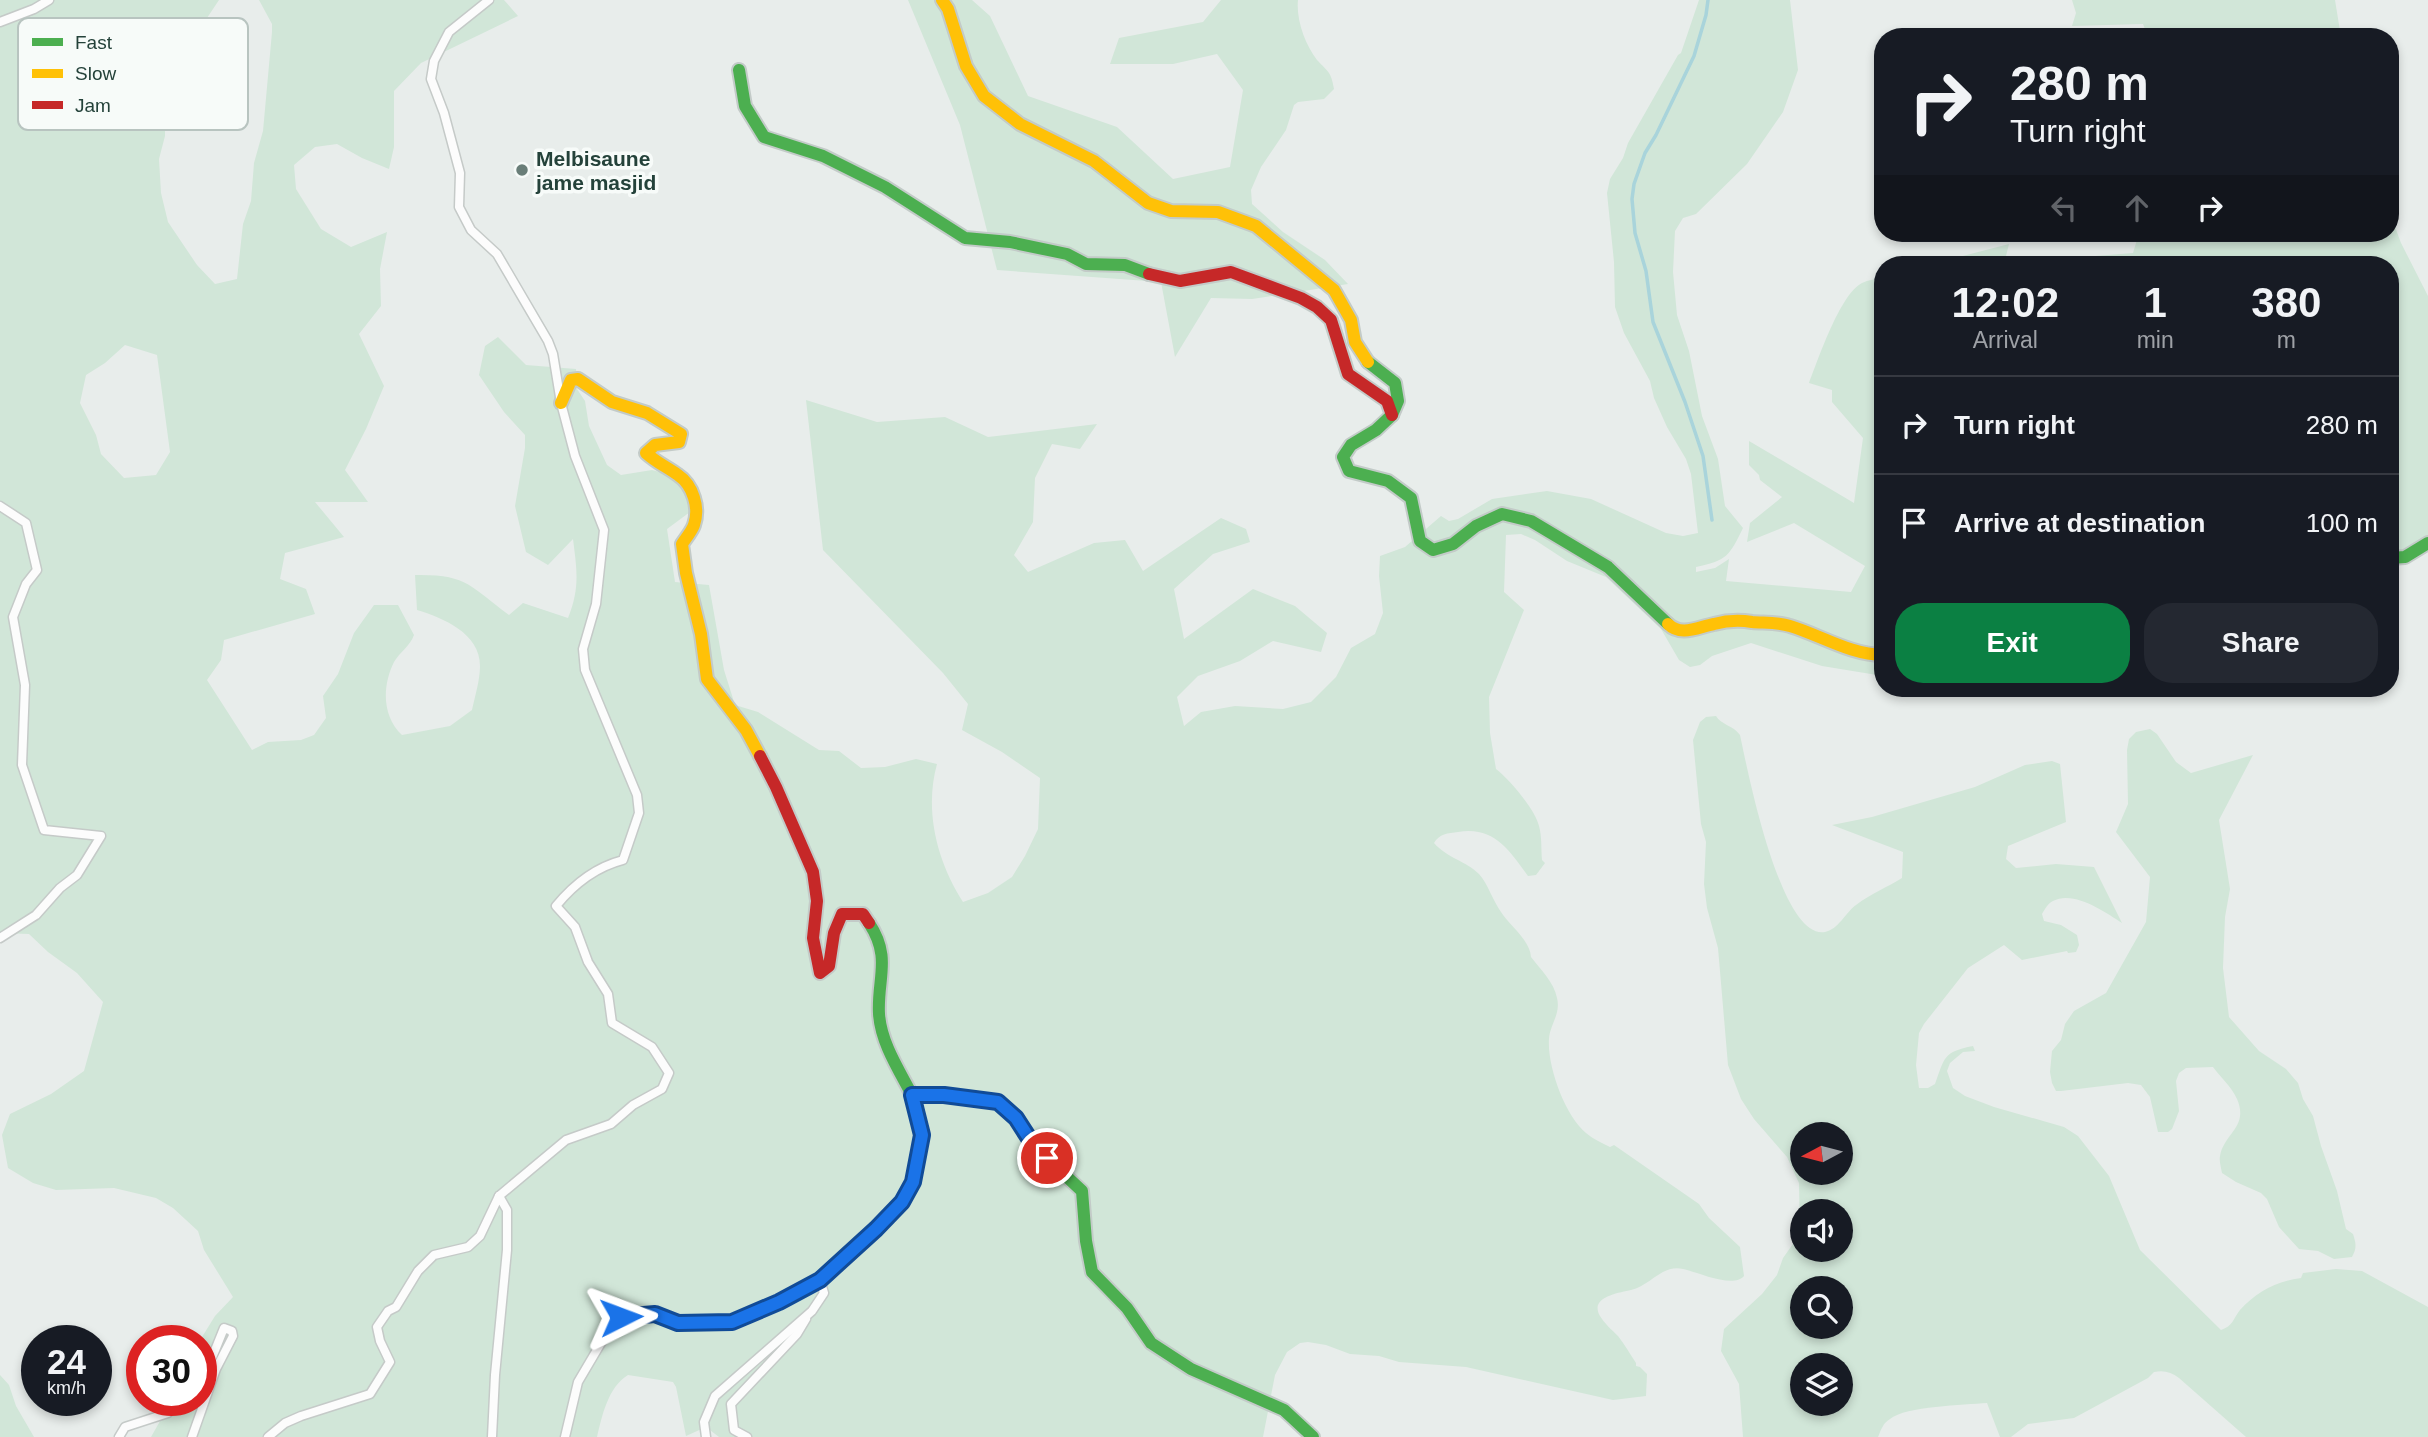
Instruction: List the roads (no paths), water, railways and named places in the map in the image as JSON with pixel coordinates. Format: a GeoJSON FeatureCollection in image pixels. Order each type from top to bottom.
{"type":"FeatureCollection","features":[{"type":"Feature","properties":{"kind":"street"},"geometry":{"type":"LineString","coordinates":[[0,22],[17,17],[49,0]]}},
{"type":"Feature","properties":{"kind":"street"},"geometry":{"type":"LineString","coordinates":[[268,1437],[285,1423],[301,1416],[370,1394],[390,1362],[377,1327],[388,1311],[396,1307],[418,1271],[434,1255],[468,1247],[480,1236],[499,1196],[566,1140],[611,1124],[633,1105],[662,1089],[669,1073],[652,1047],[612,1023],[608,994],[588,962],[575,927],[556,906],[571,888],[607,864],[623,860],[639,813],[637,795],[585,670],[583,649],[596,604],[604,530],[575,456],[548,341],[497,254],[471,230],[459,207],[460,173],[432,79],[434,61],[449,32],[489,0]]}},
{"type":"Feature","properties":{"kind":"street"},"geometry":{"type":"LineString","coordinates":[[942,0],[948,9],[966,66],[984,96],[1020,124],[1094,160],[1148,203],[1171,211],[1218,212],[1256,226],[1334,290],[1351,320],[1355,342],[1367,361],[1395,383],[1398,401],[1392,415],[1376,430],[1351,445],[1343,457],[1349,471],[1388,481],[1411,498],[1420,541],[1433,550],[1453,544],[1476,526],[1502,514],[1531,521],[1608,567],[1673,629],[1689,631],[1716,623],[1746,621],[1787,625],[1874,655]]}},
{"type":"Feature","properties":{"kind":"street"},"geometry":{"type":"LineString","coordinates":[[739,70],[745,106],[764,137],[823,156],[885,187],[965,238],[1010,242],[1067,254],[1086,264],[1125,265],[1156,277],[1180,281],[1231,272],[1301,298],[1317,307],[1331,320],[1348,374],[1387,401],[1392,415]]}},
{"type":"Feature","properties":{"kind":"street"},"geometry":{"type":"LineString","coordinates":[[561,403],[571,380],[578,379],[611,402],[647,413],[681,434],[678,442],[655,446],[646,453],[689,485],[696,504],[694,525],[682,544],[686,573],[702,634],[707,679],[746,730],[776,787],[813,872],[817,901],[813,938],[820,972],[829,966],[833,928],[842,914],[863,914],[872,927],[884,960],[879,1014],[889,1052],[912,1095],[922,1135],[913,1182],[902,1202],[820,1280],[779,1302],[732,1322],[678,1323],[655,1314],[621,1317],[601,1343],[579,1382],[565,1437]]}},
{"type":"Feature","properties":{"kind":"street"},"geometry":{"type":"LineString","coordinates":[[0,506],[26,523],[37,570],[26,584],[13,617],[25,685],[22,765],[44,830],[102,836],[77,874],[60,888],[36,915],[0,939]]}},
{"type":"Feature","properties":{"kind":"street"},"geometry":{"type":"LineString","coordinates":[[2399,557],[2405,557],[2428,543]]}},
{"type":"Feature","properties":{"kind":"street"},"geometry":{"type":"LineString","coordinates":[[912,1095],[944,1095],[998,1102],[1016,1118],[1034,1146],[1082,1191],[1086,1241],[1092,1272],[1127,1308],[1151,1343],[1191,1369],[1284,1409],[1313,1437]]}},
{"type":"Feature","properties":{"kind":"street"},"geometry":{"type":"LineString","coordinates":[[492,1437],[507,1250],[507,1210],[499,1196]]}},
{"type":"Feature","properties":{"kind":"street"},"geometry":{"type":"LineString","coordinates":[[747,1437],[734,1430],[731,1404],[797,1334],[824,1293],[820,1280]]}},
{"type":"Feature","properties":{"kind":"street"},"geometry":{"type":"LineString","coordinates":[[706,1437],[704,1422],[715,1396],[812,1311]]}},
{"type":"Feature","properties":{"kind":"street"},"geometry":{"type":"LineString","coordinates":[[217,1345],[224,1328],[232,1331],[233,1336],[217,1367]]}},
{"type":"Feature","properties":{"kind":"street"},"geometry":{"type":"LineString","coordinates":[[119,1437],[125,1427],[159,1416]]}},
{"type":"Feature","properties":{"kind":"street"},"geometry":{"type":"LineString","coordinates":[[192,1437],[199,1416]]}},
{"type":"Feature","properties":{"kind":"waterway"},"geometry":{"type":"LineString","coordinates":[[1708,0],[1694,56],[1645,153],[1634,184],[1632,199],[1635,233],[1646,271],[1653,322],[1703,456],[1712,520]]}},
{"type":"Feature","properties":{"kind":"place","name":"Melbisaune jame masjid"},"geometry":{"type":"Point","coordinates":[522,170]}}]}
